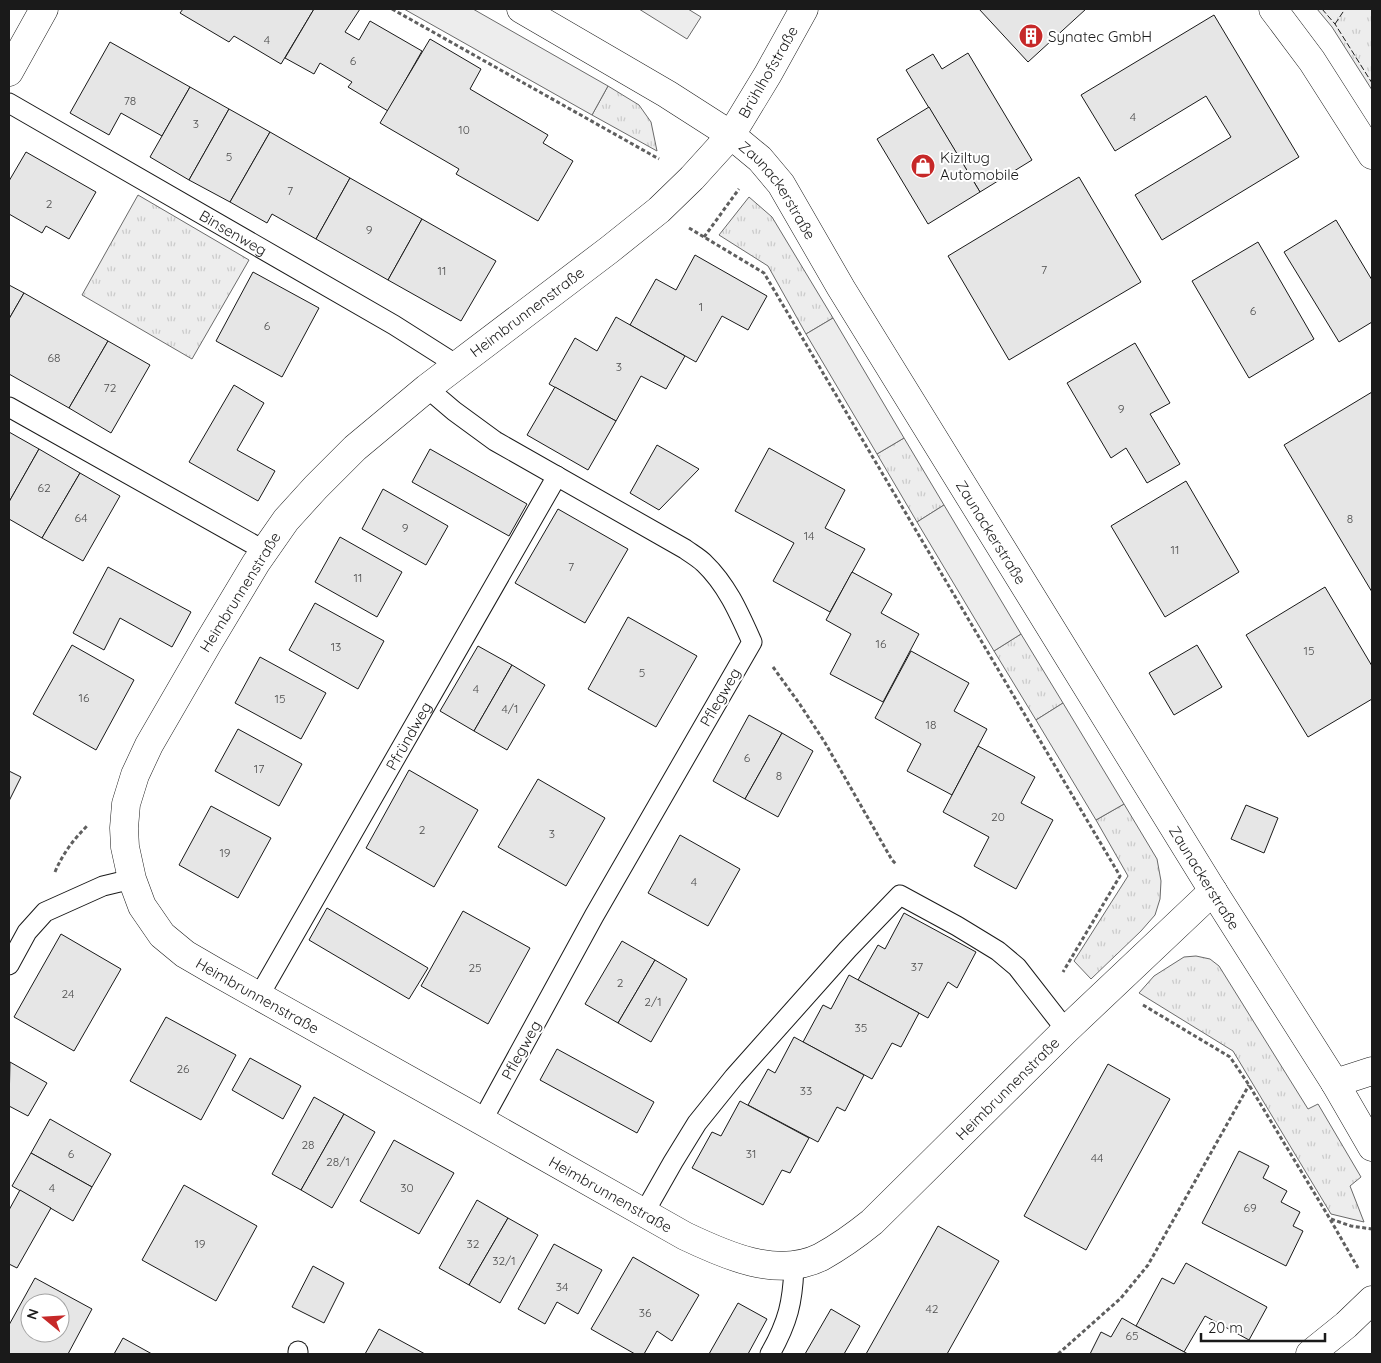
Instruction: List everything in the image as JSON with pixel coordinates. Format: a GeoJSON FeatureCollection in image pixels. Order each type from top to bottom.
{"type":"FeatureCollection","features":[{"type":"Feature","properties":{"kind":"street"},"geometry":{"type":"LineString","coordinates":[[9,72],[44,9]]}},
{"type":"Feature","properties":{"kind":"street","name":"Zaunackerstraße"},"geometry":{"type":"LineString","coordinates":[[521,9],[658,89],[731,135],[760,159],[781,184],[841,288],[1213,891],[1336,1083],[1372,1147]]}},
{"type":"Feature","properties":{"kind":"street","name":"Brühlhofstraße"},"geometry":{"type":"LineString","coordinates":[[731,135],[804,9]]}},
{"type":"Feature","properties":{"kind":"street"},"geometry":{"type":"LineString","coordinates":[[1272,9],[1312,61],[1372,155]]}},
{"type":"Feature","properties":{"kind":"street","name":"Heimbrunnenstraße"},"geometry":{"type":"LineString","coordinates":[[731,135],[692,178],[659,210],[427,388],[355,448],[286,520],[256,563],[208,643],[149,745],[135,775],[126,804],[125,847],[132,879],[142,906],[162,935],[185,954],[685,1236],[742,1260],[769,1265],[794,1265],[819,1258],[846,1242],[872,1222],[1066,1030],[1213,891]]}},
{"type":"Feature","properties":{"kind":"street"},"geometry":{"type":"LineString","coordinates":[[1336,1083],[1372,1071]]}},
{"type":"Feature","properties":{"kind":"street"},"geometry":{"type":"LineString","coordinates":[[1310,1354],[1346,1325],[1372,1300]]}},
{"type":"Feature","properties":{"kind":"lane","name":"Binsenweg"},"geometry":{"type":"LineString","coordinates":[[9,103],[394,326],[457,365]]}},
{"type":"Feature","properties":{"kind":"lane"},"geometry":{"type":"LineString","coordinates":[[427,388],[488,436],[678,545],[703,562],[722,582],[737,607],[752,642]]}},
{"type":"Feature","properties":{"kind":"lane"},"geometry":{"type":"LineString","coordinates":[[9,407],[265,551]]}},
{"type":"Feature","properties":{"kind":"lane","name":"Pfründweg"},"geometry":{"type":"LineString","coordinates":[[259,996],[557,476]]}},
{"type":"Feature","properties":{"kind":"lane","name":"Pflegweg"},"geometry":{"type":"LineString","coordinates":[[482,1120],[594,916],[752,642]]}},
{"type":"Feature","properties":{"kind":"lane"},"geometry":{"type":"LineString","coordinates":[[9,964],[27,932],[45,912],[103,886],[132,879]]}},
{"type":"Feature","properties":{"kind":"lane"},"geometry":{"type":"LineString","coordinates":[[644,1213],[697,1124],[734,1078],[848,949],[900,895],[998,951],[1017,967],[1066,1030]]}},
{"type":"Feature","properties":{"kind":"lane"},"geometry":{"type":"LineString","coordinates":[[770,1354],[782,1331],[790,1307],[794,1265]]}},
{"type":"Feature","properties":{"kind":"path"},"geometry":{"type":"LineString","coordinates":[[392,9],[692,178]]}},
{"type":"Feature","properties":{"kind":"path"},"geometry":{"type":"LineString","coordinates":[[704,237],[760,159]]}},
{"type":"Feature","properties":{"kind":"path"},"geometry":{"type":"LineString","coordinates":[[659,210],[764,273],[1120,876],[1063,972]]}},
{"type":"Feature","properties":{"kind":"path"},"geometry":{"type":"LineString","coordinates":[[752,642],[775,670],[824,741],[892,860],[899,866]]}},
{"type":"Feature","properties":{"kind":"path"},"geometry":{"type":"LineString","coordinates":[[45,912],[48,888],[60,860],[73,841],[91,822],[126,804]]}},
{"type":"Feature","properties":{"kind":"path"},"geometry":{"type":"LineString","coordinates":[[1056,966],[1092,1006]]}},
{"type":"Feature","properties":{"kind":"path"},"geometry":{"type":"LineString","coordinates":[[1112,986],[1230,1057],[1249,1084],[1358,1268]]}},
{"type":"Feature","properties":{"kind":"path"},"geometry":{"type":"LineString","coordinates":[[1058,1354],[1121,1298],[1148,1265],[1249,1084]]}},
{"type":"Feature","properties":{"kind":"path"},"geometry":{"type":"LineString","coordinates":[[1330,1219],[1351,1226],[1372,1229]]}},
{"type":"Feature","properties":{"kind":"green space"},"geometry":{"type":"Polygon","coordinates":[[[1317,9],[1372,9],[1372,90],[1332,27],[1317,9]]]}},
{"type":"Feature","properties":{"kind":"green space"},"geometry":{"type":"Polygon","coordinates":[[[608,86],[639,105],[651,122],[657,151],[592,115],[608,86]]]}},
{"type":"Feature","properties":{"kind":"green space"},"geometry":{"type":"Polygon","coordinates":[[[138,195],[249,260],[192,359],[82,295],[138,195]]]}},
{"type":"Feature","properties":{"kind":"green space"},"geometry":{"type":"Polygon","coordinates":[[[749,197],[772,217],[833,318],[806,334],[768,266],[719,235],[749,197]]]}},
{"type":"Feature","properties":{"kind":"green space"},"geometry":{"type":"Polygon","coordinates":[[[904,438],[944,505],[917,522],[877,454],[904,438]]]}},
{"type":"Feature","properties":{"kind":"green space"},"geometry":{"type":"Polygon","coordinates":[[[1021,634],[1063,703],[1036,720],[994,651],[1021,634]]]}},
{"type":"Feature","properties":{"kind":"green space"},"geometry":{"type":"Polygon","coordinates":[[[1124,804],[1157,859],[1161,881],[1160,899],[1155,915],[1091,979],[1074,961],[1128,876],[1096,820],[1124,804]]]}},
{"type":"Feature","properties":{"kind":"green space"},"geometry":{"type":"Polygon","coordinates":[[[1196,956],[1210,959],[1219,966],[1308,1109],[1318,1104],[1361,1177],[1350,1186],[1364,1222],[1331,1214],[1233,1051],[1139,993],[1154,976],[1184,957],[1196,956]]]}},
{"type":"Feature","properties":{"kind":"shaded area"},"geometry":{"type":"Polygon","coordinates":[[[404,9],[473,9],[608,86],[592,115],[404,9]]]}},
{"type":"Feature","properties":{"kind":"shaded area"},"geometry":{"type":"Polygon","coordinates":[[[639,9],[688,9],[701,17],[687,39],[639,9]]]}},
{"type":"Feature","properties":{"kind":"shaded area"},"geometry":{"type":"Polygon","coordinates":[[[833,318],[904,438],[877,454],[806,334],[833,318]]]}},
{"type":"Feature","properties":{"kind":"shaded area"},"geometry":{"type":"Polygon","coordinates":[[[944,505],[1021,634],[994,651],[917,522],[944,505]]]}},
{"type":"Feature","properties":{"kind":"shaded area"},"geometry":{"type":"Polygon","coordinates":[[[1063,703],[1124,804],[1096,820],[1036,720],[1063,703]]]}},
{"type":"Feature","properties":{"kind":"building"},"geometry":{"type":"Polygon","coordinates":[[[183,9],[314,9],[281,64],[234,36],[229,42],[180,13],[183,9]]]}},
{"type":"Feature","properties":{"kind":"building"},"geometry":{"type":"Polygon","coordinates":[[[314,9],[360,9],[345,32],[359,40],[370,21],[422,51],[388,111],[348,87],[352,82],[320,63],[314,74],[285,58],[314,9]]]}},
{"type":"Feature","properties":{"kind":"building","name":"Synatec GmbH"},"geometry":{"type":"Polygon","coordinates":[[[979,9],[1086,9],[1028,62],[979,9]]]}},
{"type":"Feature","properties":{"kind":"building"},"geometry":{"type":"Polygon","coordinates":[[[1214,15],[1299,157],[1162,240],[1135,195],[1231,137],[1206,96],[1115,151],[1081,95],[1214,15]]]}},
{"type":"Feature","properties":{"kind":"building"},"geometry":{"type":"Polygon","coordinates":[[[430,39],[481,69],[470,89],[548,135],[543,143],[573,161],[538,221],[456,174],[459,169],[380,123],[430,39]]]}},
{"type":"Feature","properties":{"kind":"building"},"geometry":{"type":"Polygon","coordinates":[[[110,42],[190,87],[162,136],[121,113],[109,135],[70,113],[110,42]]]}},
{"type":"Feature","properties":{"kind":"building"},"geometry":{"type":"Polygon","coordinates":[[[968,53],[1032,160],[980,192],[906,70],[933,54],[942,69],[968,53]]]}},
{"type":"Feature","properties":{"kind":"building"},"geometry":{"type":"Polygon","coordinates":[[[190,87],[229,109],[189,180],[150,157],[190,87]]]}},
{"type":"Feature","properties":{"kind":"building"},"geometry":{"type":"Polygon","coordinates":[[[929,107],[980,192],[928,224],[877,139],[929,107]]]}},
{"type":"Feature","properties":{"kind":"building"},"geometry":{"type":"Polygon","coordinates":[[[229,109],[270,132],[230,202],[189,180],[229,109]]]}},
{"type":"Feature","properties":{"kind":"building"},"geometry":{"type":"Polygon","coordinates":[[[270,132],[350,178],[316,239],[272,214],[267,223],[230,202],[270,132]]]}},
{"type":"Feature","properties":{"kind":"building"},"geometry":{"type":"Polygon","coordinates":[[[26,152],[96,192],[69,239],[46,226],[42,233],[9,214],[9,181],[26,152]]]}},
{"type":"Feature","properties":{"kind":"building"},"geometry":{"type":"Polygon","coordinates":[[[1079,177],[1141,282],[1009,360],[948,256],[1079,177]]]}},
{"type":"Feature","properties":{"kind":"building"},"geometry":{"type":"Polygon","coordinates":[[[350,178],[422,219],[388,280],[316,239],[350,178]]]}},
{"type":"Feature","properties":{"kind":"building"},"geometry":{"type":"Polygon","coordinates":[[[422,219],[496,261],[461,321],[388,280],[422,219]]]}},
{"type":"Feature","properties":{"kind":"building"},"geometry":{"type":"Polygon","coordinates":[[[1336,220],[1372,280],[1372,322],[1339,342],[1284,252],[1336,220]]]}},
{"type":"Feature","properties":{"kind":"building"},"geometry":{"type":"Polygon","coordinates":[[[1258,242],[1314,339],[1249,378],[1192,281],[1258,242]]]}},
{"type":"Feature","properties":{"kind":"building"},"geometry":{"type":"Polygon","coordinates":[[[695,255],[767,296],[748,330],[722,316],[696,362],[630,325],[656,279],[676,290],[695,255]]]}},
{"type":"Feature","properties":{"kind":"building"},"geometry":{"type":"Polygon","coordinates":[[[253,272],[319,308],[282,377],[216,341],[253,272]]]}},
{"type":"Feature","properties":{"kind":"building"},"geometry":{"type":"Polygon","coordinates":[[[9,285],[24,293],[9,319],[9,285]]]}},
{"type":"Feature","properties":{"kind":"building"},"geometry":{"type":"Polygon","coordinates":[[[24,293],[108,341],[69,408],[9,374],[9,319],[24,293]]]}},
{"type":"Feature","properties":{"kind":"building"},"geometry":{"type":"Polygon","coordinates":[[[616,317],[685,356],[666,389],[641,376],[616,421],[549,384],[575,338],[597,351],[616,317]]]}},
{"type":"Feature","properties":{"kind":"building"},"geometry":{"type":"Polygon","coordinates":[[[108,341],[150,365],[111,433],[69,408],[108,341]]]}},
{"type":"Feature","properties":{"kind":"building"},"geometry":{"type":"Polygon","coordinates":[[[1135,343],[1170,403],[1150,414],[1180,464],[1147,483],[1126,448],[1111,458],[1067,383],[1135,343]]]}},
{"type":"Feature","properties":{"kind":"building"},"geometry":{"type":"Polygon","coordinates":[[[234,385],[264,403],[237,450],[275,471],[258,501],[189,462],[234,385]]]}},
{"type":"Feature","properties":{"kind":"building"},"geometry":{"type":"Polygon","coordinates":[[[555,387],[616,421],[588,470],[527,435],[555,387]]]}},
{"type":"Feature","properties":{"kind":"building"},"geometry":{"type":"Polygon","coordinates":[[[1372,392],[1372,592],[1284,445],[1372,392]]]}},
{"type":"Feature","properties":{"kind":"building"},"geometry":{"type":"Polygon","coordinates":[[[9,432],[39,449],[9,502],[9,432]]]}},
{"type":"Feature","properties":{"kind":"building"},"geometry":{"type":"Polygon","coordinates":[[[657,445],[699,469],[659,510],[630,493],[657,445]]]}},
{"type":"Feature","properties":{"kind":"building"},"geometry":{"type":"Polygon","coordinates":[[[769,448],[845,490],[825,528],[865,549],[830,612],[773,581],[794,543],[735,511],[769,448]]]}},
{"type":"Feature","properties":{"kind":"building"},"geometry":{"type":"Polygon","coordinates":[[[39,449],[80,473],[42,538],[9,519],[9,502],[39,449]]]}},
{"type":"Feature","properties":{"kind":"building"},"geometry":{"type":"Polygon","coordinates":[[[430,449],[527,504],[509,536],[412,482],[430,449]]]}},
{"type":"Feature","properties":{"kind":"building"},"geometry":{"type":"Polygon","coordinates":[[[80,473],[120,496],[83,561],[42,538],[80,473]]]}},
{"type":"Feature","properties":{"kind":"building"},"geometry":{"type":"Polygon","coordinates":[[[1186,481],[1239,572],[1165,617],[1111,526],[1186,481]]]}},
{"type":"Feature","properties":{"kind":"building"},"geometry":{"type":"Polygon","coordinates":[[[383,489],[448,526],[426,565],[362,529],[383,489]]]}},
{"type":"Feature","properties":{"kind":"building"},"geometry":{"type":"Polygon","coordinates":[[[558,509],[628,549],[585,623],[515,583],[558,509]]]}},
{"type":"Feature","properties":{"kind":"building"},"geometry":{"type":"Polygon","coordinates":[[[340,537],[402,572],[377,617],[315,582],[340,537]]]}},
{"type":"Feature","properties":{"kind":"building"},"geometry":{"type":"Polygon","coordinates":[[[108,567],[191,612],[172,647],[120,618],[104,650],[73,633],[108,567]]]}},
{"type":"Feature","properties":{"kind":"building"},"geometry":{"type":"Polygon","coordinates":[[[852,572],[892,594],[881,613],[919,634],[883,702],[830,674],[851,634],[826,620],[852,572]]]}},
{"type":"Feature","properties":{"kind":"building"},"geometry":{"type":"Polygon","coordinates":[[[1325,587],[1372,666],[1372,699],[1308,737],[1246,635],[1325,587]]]}},
{"type":"Feature","properties":{"kind":"building"},"geometry":{"type":"Polygon","coordinates":[[[315,603],[384,641],[358,689],[289,650],[315,603]]]}},
{"type":"Feature","properties":{"kind":"building"},"geometry":{"type":"Polygon","coordinates":[[[628,617],[697,656],[656,727],[588,689],[628,617]]]}},
{"type":"Feature","properties":{"kind":"building"},"geometry":{"type":"Polygon","coordinates":[[[72,645],[134,680],[96,750],[33,714],[72,645]]]}},
{"type":"Feature","properties":{"kind":"building"},"geometry":{"type":"Polygon","coordinates":[[[1197,645],[1222,687],[1174,715],[1149,673],[1197,645]]]}},
{"type":"Feature","properties":{"kind":"building"},"geometry":{"type":"Polygon","coordinates":[[[478,646],[512,665],[474,731],[440,711],[478,646]]]}},
{"type":"Feature","properties":{"kind":"building"},"geometry":{"type":"Polygon","coordinates":[[[911,651],[969,683],[954,711],[987,729],[952,795],[907,771],[921,744],[875,718],[911,651]]]}},
{"type":"Feature","properties":{"kind":"building"},"geometry":{"type":"Polygon","coordinates":[[[260,657],[326,693],[301,739],[235,703],[260,657]]]}},
{"type":"Feature","properties":{"kind":"building"},"geometry":{"type":"Polygon","coordinates":[[[512,665],[545,685],[507,750],[474,731],[512,665]]]}},
{"type":"Feature","properties":{"kind":"building"},"geometry":{"type":"Polygon","coordinates":[[[749,715],[782,733],[745,799],[713,781],[749,715]]]}},
{"type":"Feature","properties":{"kind":"building"},"geometry":{"type":"Polygon","coordinates":[[[238,729],[302,764],[279,806],[215,771],[238,729]]]}},
{"type":"Feature","properties":{"kind":"building"},"geometry":{"type":"Polygon","coordinates":[[[782,733],[813,751],[778,817],[745,799],[782,733]]]}},
{"type":"Feature","properties":{"kind":"building"},"geometry":{"type":"Polygon","coordinates":[[[978,746],[1035,777],[1021,803],[1053,820],[1016,889],[974,866],[989,837],[943,812],[978,746]]]}},
{"type":"Feature","properties":{"kind":"building"},"geometry":{"type":"Polygon","coordinates":[[[409,770],[478,810],[434,887],[366,848],[409,770]]]}},
{"type":"Feature","properties":{"kind":"building"},"geometry":{"type":"Polygon","coordinates":[[[9,771],[21,777],[9,801],[9,771]]]}},
{"type":"Feature","properties":{"kind":"building"},"geometry":{"type":"Polygon","coordinates":[[[538,779],[605,818],[566,886],[498,847],[538,779]]]}},
{"type":"Feature","properties":{"kind":"building"},"geometry":{"type":"Polygon","coordinates":[[[1246,805],[1278,818],[1264,853],[1231,839],[1246,805]]]}},
{"type":"Feature","properties":{"kind":"building"},"geometry":{"type":"Polygon","coordinates":[[[211,806],[271,838],[238,898],[179,865],[211,806]]]}},
{"type":"Feature","properties":{"kind":"building"},"geometry":{"type":"Polygon","coordinates":[[[680,835],[740,869],[708,926],[648,893],[680,835]]]}},
{"type":"Feature","properties":{"kind":"building"},"geometry":{"type":"Polygon","coordinates":[[[327,908],[428,968],[409,999],[309,940],[327,908]]]}},
{"type":"Feature","properties":{"kind":"building"},"geometry":{"type":"Polygon","coordinates":[[[463,911],[530,948],[488,1024],[421,986],[463,911]]]}},
{"type":"Feature","properties":{"kind":"building"},"geometry":{"type":"Polygon","coordinates":[[[904,913],[976,952],[957,988],[948,982],[928,1018],[858,980],[878,945],[885,949],[904,913]]]}},
{"type":"Feature","properties":{"kind":"building"},"geometry":{"type":"Polygon","coordinates":[[[61,934],[121,969],[74,1051],[14,1017],[61,934]]]}},
{"type":"Feature","properties":{"kind":"building"},"geometry":{"type":"Polygon","coordinates":[[[622,941],[655,960],[618,1023],[585,1004],[622,941]]]}},
{"type":"Feature","properties":{"kind":"building"},"geometry":{"type":"Polygon","coordinates":[[[655,960],[687,979],[651,1042],[618,1023],[655,960]]]}},
{"type":"Feature","properties":{"kind":"building"},"geometry":{"type":"Polygon","coordinates":[[[849,975],[919,1013],[901,1047],[892,1043],[872,1079],[803,1042],[823,1005],[831,1009],[849,975]]]}},
{"type":"Feature","properties":{"kind":"building"},"geometry":{"type":"Polygon","coordinates":[[[166,1017],[236,1055],[201,1120],[130,1081],[166,1017]]]}},
{"type":"Feature","properties":{"kind":"building"},"geometry":{"type":"Polygon","coordinates":[[[794,1037],[864,1075],[845,1111],[837,1107],[818,1142],[748,1105],[768,1069],[775,1073],[794,1037]]]}},
{"type":"Feature","properties":{"kind":"building"},"geometry":{"type":"Polygon","coordinates":[[[557,1049],[654,1102],[637,1133],[540,1080],[557,1049]]]}},
{"type":"Feature","properties":{"kind":"building"},"geometry":{"type":"Polygon","coordinates":[[[250,1058],[301,1086],[283,1119],[232,1090],[250,1058]]]}},
{"type":"Feature","properties":{"kind":"building"},"geometry":{"type":"Polygon","coordinates":[[[10,1062],[47,1083],[28,1116],[9,1106],[10,1062]]]}},
{"type":"Feature","properties":{"kind":"building"},"geometry":{"type":"Polygon","coordinates":[[[1108,1064],[1170,1099],[1086,1250],[1024,1216],[1108,1064]]]}},
{"type":"Feature","properties":{"kind":"building"},"geometry":{"type":"Polygon","coordinates":[[[314,1097],[344,1114],[301,1190],[272,1174],[314,1097]]]}},
{"type":"Feature","properties":{"kind":"building"},"geometry":{"type":"Polygon","coordinates":[[[740,1101],[809,1138],[790,1173],[782,1170],[763,1205],[692,1168],[712,1132],[721,1136],[740,1101]]]}},
{"type":"Feature","properties":{"kind":"building"},"geometry":{"type":"Polygon","coordinates":[[[344,1114],[375,1132],[332,1208],[301,1190],[344,1114]]]}},
{"type":"Feature","properties":{"kind":"building"},"geometry":{"type":"Polygon","coordinates":[[[50,1119],[111,1154],[92,1187],[31,1153],[50,1119]]]}},
{"type":"Feature","properties":{"kind":"building"},"geometry":{"type":"Polygon","coordinates":[[[394,1140],[454,1173],[419,1234],[360,1201],[394,1140]]]}},
{"type":"Feature","properties":{"kind":"building"},"geometry":{"type":"Polygon","coordinates":[[[1239,1151],[1269,1166],[1263,1178],[1287,1191],[1281,1202],[1300,1212],[1293,1226],[1303,1231],[1286,1266],[1202,1223],[1239,1151]]]}},
{"type":"Feature","properties":{"kind":"building"},"geometry":{"type":"Polygon","coordinates":[[[31,1153],[92,1187],[73,1221],[12,1186],[31,1153]]]}},
{"type":"Feature","properties":{"kind":"building"},"geometry":{"type":"Polygon","coordinates":[[[184,1185],[257,1226],[216,1301],[142,1260],[184,1185]]]}},
{"type":"Feature","properties":{"kind":"building"},"geometry":{"type":"Polygon","coordinates":[[[20,1190],[51,1208],[17,1268],[9,1264],[9,1210],[20,1190]]]}},
{"type":"Feature","properties":{"kind":"building"},"geometry":{"type":"Polygon","coordinates":[[[477,1200],[508,1218],[469,1285],[439,1268],[477,1200]]]}},
{"type":"Feature","properties":{"kind":"building"},"geometry":{"type":"Polygon","coordinates":[[[508,1218],[538,1235],[500,1303],[469,1285],[508,1218]]]}},
{"type":"Feature","properties":{"kind":"building"},"geometry":{"type":"Polygon","coordinates":[[[938,1226],[999,1261],[947,1354],[866,1354],[938,1226]]]}},
{"type":"Feature","properties":{"kind":"building"},"geometry":{"type":"Polygon","coordinates":[[[554,1244],[602,1270],[578,1314],[557,1302],[545,1324],[518,1309],[554,1244]]]}},
{"type":"Feature","properties":{"kind":"building"},"geometry":{"type":"Polygon","coordinates":[[[633,1257],[699,1295],[672,1341],[657,1331],[644,1354],[635,1354],[591,1329],[633,1257]]]}},
{"type":"Feature","properties":{"kind":"building"},"geometry":{"type":"Polygon","coordinates":[[[1186,1263],[1267,1307],[1249,1340],[1205,1316],[1184,1352],[1136,1326],[1162,1278],[1174,1284],[1186,1263]]]}},
{"type":"Feature","properties":{"kind":"building"},"geometry":{"type":"Polygon","coordinates":[[[313,1266],[344,1283],[324,1323],[292,1307],[313,1266]]]}},
{"type":"Feature","properties":{"kind":"building"},"geometry":{"type":"Polygon","coordinates":[[[35,1278],[63,1293],[27,1293],[35,1278]]]}},
{"type":"Feature","properties":{"kind":"building"},"geometry":{"type":"Polygon","coordinates":[[[70,1297],[92,1309],[68,1354],[9,1353],[9,1325],[20,1305],[20,1343],[70,1343],[70,1297]]]}},
{"type":"Feature","properties":{"kind":"building"},"geometry":{"type":"Polygon","coordinates":[[[738,1303],[767,1319],[748,1354],[709,1354],[738,1303]]]}},
{"type":"Feature","properties":{"kind":"building"},"geometry":{"type":"Polygon","coordinates":[[[831,1309],[860,1326],[844,1354],[805,1354],[831,1309]]]}},
{"type":"Feature","properties":{"kind":"building"},"geometry":{"type":"Polygon","coordinates":[[[1122,1318],[1188,1354],[1090,1354],[1101,1332],[1111,1337],[1122,1318]]]}},
{"type":"Feature","properties":{"kind":"building"},"geometry":{"type":"Polygon","coordinates":[[[379,1329],[425,1354],[365,1354],[379,1329]]]}},
{"type":"Feature","properties":{"kind":"building"},"geometry":{"type":"Polygon","coordinates":[[[123,1338],[152,1354],[114,1354],[123,1338]]]}},
{"type":"Feature","properties":{"kind":"fence"},"geometry":{"type":"LineString","coordinates":[[1322,9],[1335,24],[1372,83]]}},
{"type":"Feature","properties":{"kind":"fence"},"geometry":{"type":"LineString","coordinates":[[1335,24],[1345,9]]}},
{"type":"Feature","properties":{"kind":"place","name":"Synatec GmbH"},"geometry":{"type":"Point","coordinates":[1031,36]}},
{"type":"Feature","properties":{"kind":"place","name":"Kiziltug Automobile"},"geometry":{"type":"Point","coordinates":[923,166]}}]}
